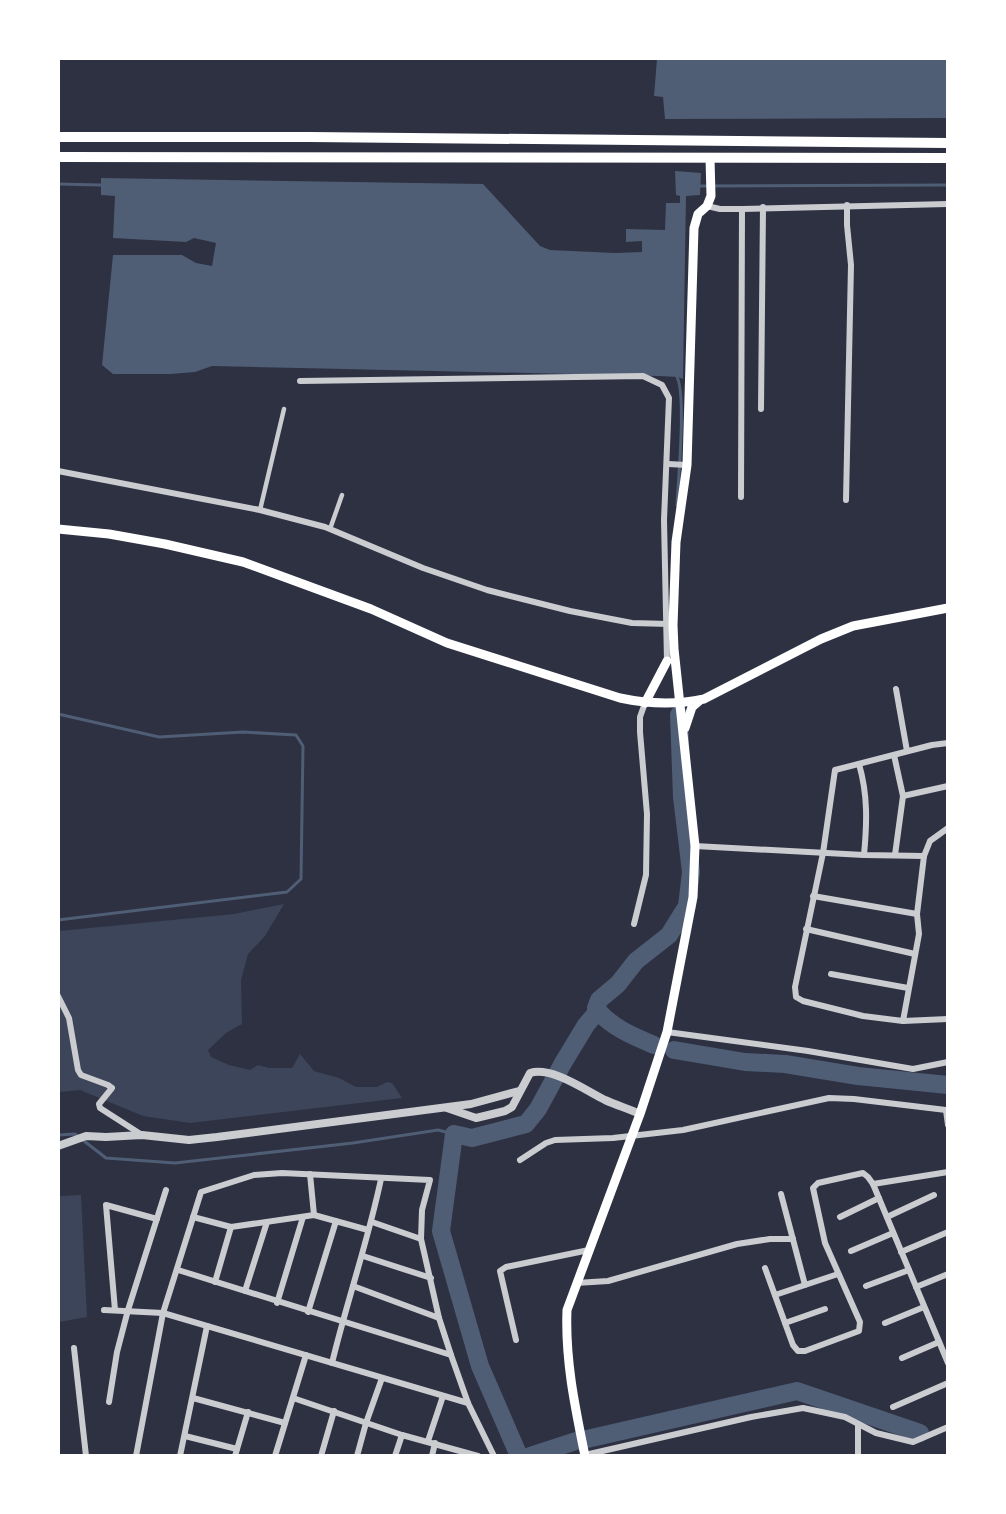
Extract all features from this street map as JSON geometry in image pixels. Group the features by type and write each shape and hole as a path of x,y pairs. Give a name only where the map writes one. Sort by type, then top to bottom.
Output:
{"main road":[{"path":"58,137 948,143"},
{"path":"58,157 948,158"},
{"path":"585,1455 573,1399 566,1342 567,1310 640,1114 667,1032 693,897 695,846 683,733 676,703 669,625 684,465 694,228 698,214 709,201 710,158"},
{"path":"58,529 109,534 243,562 371,609 447,643 645,704 676,703 712,696 821,639 852,626 948,608"},
{"path":"645,704 667,661"},
{"path":"683,733 692,708 701,699"}],"street":[{"path":"709,201 720,209 948,204"},
{"path":"846,500 851,265 847,206"},
{"path":"761,409 763,207"},
{"path":"741,497 742,209"},
{"path":"300,381 643,376 662,385 669,398 669,464 664,520 669,625 667,661"},
{"path":"260,510 284,409"},
{"path":"669,464 684,465"},
{"path":"58,471 260,510 330,529 423,568 487,590 570,611 622,621 669,625"},
{"path":"330,529 342,495"},
{"path":"896,689 907,751"},
{"path":"634,924 646,875 647,814 640,732 640,717 645,704"},
{"path":"948,744 907,751 835,770 823,853 795,987 796,997 803,1001 863,1016 903,1021 948,1019"},
{"path":"894,755 903,796 895,855"},
{"path":"859,764 865,786 867,816 864,855"},
{"path":"903,796 948,786"},
{"path":"903,1021 919,934 917,914 924,856 930,841 938,833 948,828"},
{"path":"695,846 924,856"},
{"path":"813,896 917,914"},
{"path":"806,929 915,954"},
{"path":"831,974 908,988"},
{"path":"58,996 69,1017 81,1075 112,1088 99,1104 100,1108 142,1135"},
{"path":"667,1032 913,1069 948,1062"},
{"path":"446,1107 476,1118 489,1116 512,1107 530,1073 543,1071 640,1114"},
{"path":"58,1146 86,1136 142,1135 189,1140 471,1104 519,1091"},
{"path":"520,1160 546,1143 555,1140 613,1138 683,1130 829,1098 854,1098 945,1110 948,1125"},
{"path":"873,1184 948,1172"},
{"path":"136,1455 163,1312 201,1192 254,1175 282,1173 430,1180 422,1210 421,1239 439,1318 468,1403 494,1455"},
{"path":"765,1269 793,1345 800,1352 859,1331 860,1322 823,1237 814,1186 818,1183 863,1173 873,1184 948,1363"},
{"path":"310,1174 314,1215"},
{"path":"332,1363 342,1322 363,1256 381,1179"},
{"path":"109,1402 117,1352 128,1310 166,1190"},
{"path":"782,1194 805,1285"},
{"path":"887,1217 934,1195"},
{"path":"840,1216 879,1198"},
{"path":"115,1310 106,1205 157,1219"},
{"path":"193,1217 231,1227 314,1215 368,1230"},
{"path":"278,1303 303,1217"},
{"path":"308,1312 336,1221"},
{"path":"245,1292 267,1222"},
{"path":"372,1222 421,1239"},
{"path":"215,1282 231,1227"},
{"path":"901,1252 948,1232"},
{"path":"851,1251 893,1233"},
{"path":"576,1283 608,1281 736,1244 770,1239 793,1239"},
{"path":"516,1340 500,1270 590,1250"},
{"path":"363,1256 431,1278"},
{"path":"178,1270 451,1355"},
{"path":"866,1286 909,1270"},
{"path":"775,1295 838,1274"},
{"path":"916,1287 948,1274"},
{"path":"353,1286 439,1318"},
{"path":"885,1323 924,1307"},
{"path":"785,1323 825,1309"},
{"path":"104,1310 163,1312 468,1403"},
{"path":"180,1455 207,1326"},
{"path":"902,1358 939,1342"},
{"path":"74,1348 86,1455"},
{"path":"275,1455 306,1355"},
{"path":"357,1455 382,1378"},
{"path":"892,1407 948,1383"},
{"path":"432,1455 432,1442 443,1396"},
{"path":"193,1398 285,1423"},
{"path":"293,1398 402,1435 478,1455"},
{"path":"585,1455 750,1417 803,1408 845,1417 876,1433 913,1442 948,1427"},
{"path":"321,1455 334,1411"},
{"path":"185,1436 236,1452 248,1412"},
{"path":"858,1424 858,1455"},
{"path":"395,1455 402,1435"}],"shaded area":[{"path":"657,59 947,59 947,118 665,119 663,97 654,96"},
{"path":"675,171 701,173 700,195 686,196 683,379 659,376 212,366 195,372 171,374 113,374 102,365 113,255 182,255 196,263 212,266 216,243 194,238 186,242 113,238 115,196 101,195 101,178 483,184 540,246 550,250 615,253 642,252 642,241 626,242 626,229 665,230 666,203 680,203 680,196 676,195"},
{"path":"284,904 265,936 248,954 241,980 242,1024 226,1033 208,1050 211,1057 229,1065 250,1070 258,1065 269,1068 292,1068 300,1054 314,1071 339,1078 356,1087 377,1087 387,1082 392,1083 402,1098 190,1123 143,1116 80,1090 59,1092 59,931 234,914"},
{"path":"81,1195 87,1317 59,1322 59,1196"}],"waterway":[{"path":"58,184 101,185"},
{"path":"697,186 948,185"},
{"path":"676,375 681,399 677,505"},
{"path":"58,714 159,737 243,732 296,735 303,746 301,879 287,892 58,920"},
{"path":"598,1011 596,1008 599,1000 618,984 636,961 669,935 687,906 691,872 682,797 679,715"},
{"path":"598,1011 617,1027 654,1045"},
{"path":"519,1456 480,1366 441,1231 454,1134 472,1138 526,1124 538,1109 586,1025 598,1011"},
{"path":"674,1050 745,1062 785,1064 858,1076 948,1085"},
{"path":"58,1135 75,1134 106,1158 175,1163 353,1143 438,1130 454,1134"},
{"path":"587,1439 797,1391 920,1433"},
{"path":"530,1456 576,1441"}]}
